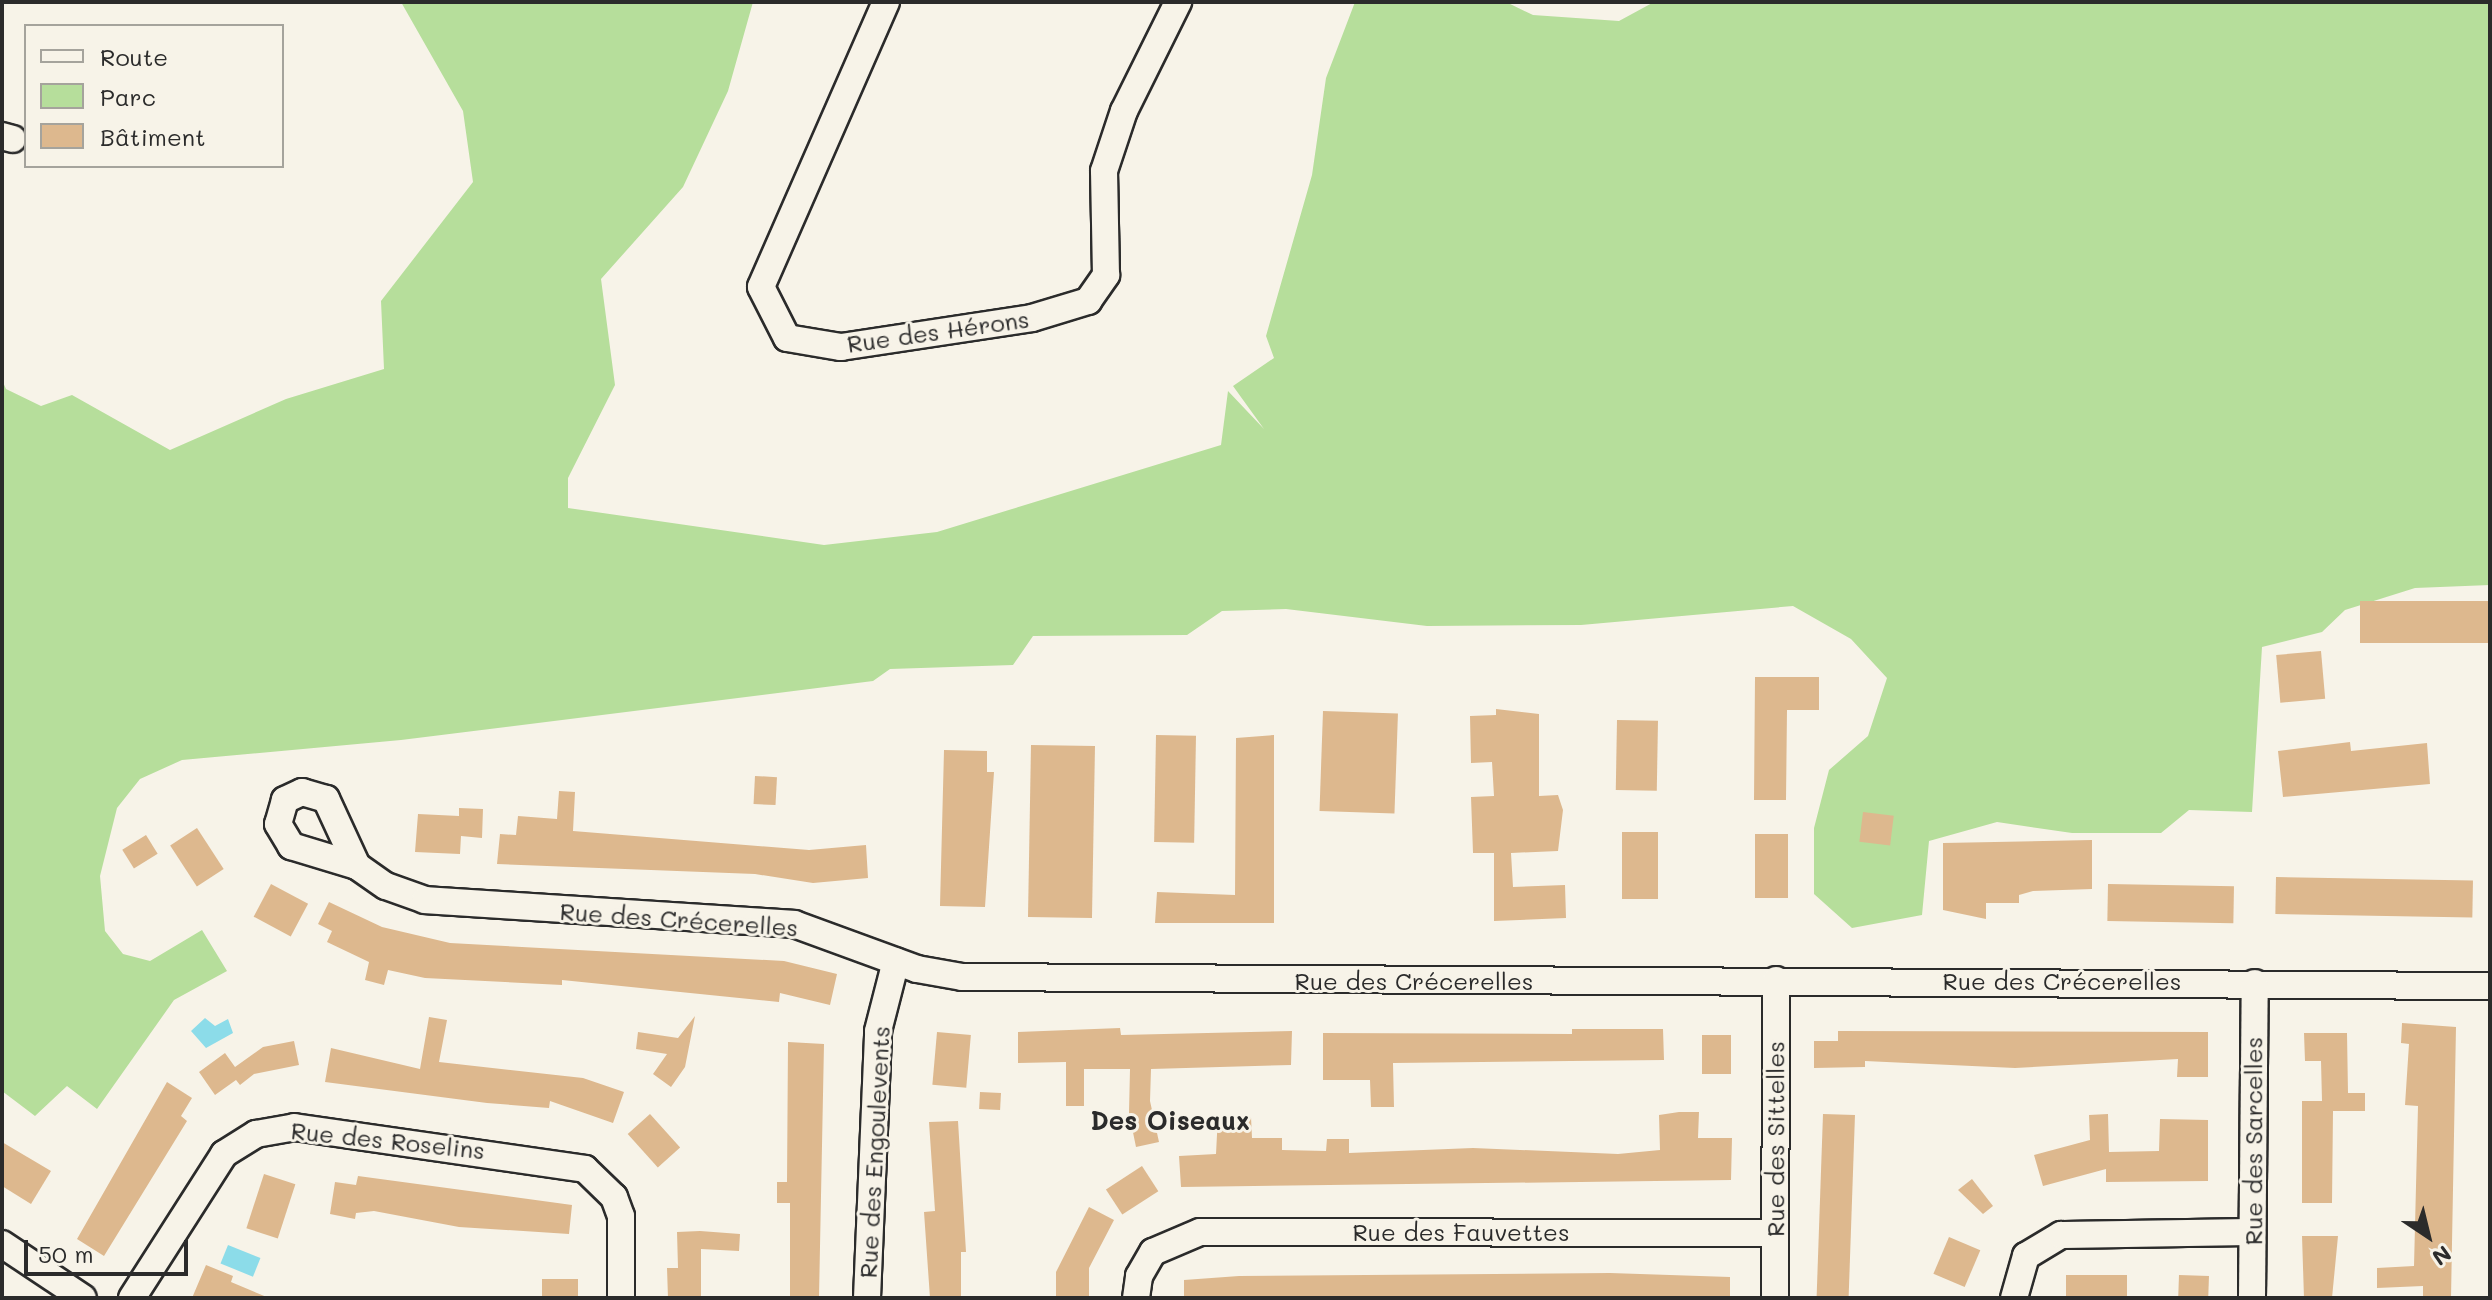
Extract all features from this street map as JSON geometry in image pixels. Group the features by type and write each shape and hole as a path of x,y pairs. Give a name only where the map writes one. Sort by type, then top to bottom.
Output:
{"street":[{"name":"Rue des Hérons","path":"886,2 761,287 787,338 841,347 1032,318 1088,301 1106,275 1104,171 1124,111 1178,2"},
{"name":"Rue des Crécerelles","path":"357,866 425,900 778,922 831,933 938,975 986,978 2490,986"},
{"name":"Rue des Engoulevents","path":"867,1298 877,1045 896,961"},
{"name":"Rue des Sittelles","path":"1775,1298 1776,980"},
{"name":"Rue des Sarcelles","path":"2252,1298 2255,983"},
{"name":"Rue des Roselins","path":"132,1298 224,1154 256,1134 294,1127 548,1158 585,1169 614,1197 621,1216 621,1298"},
{"name":"Rue des Fauvettes","path":"1136,1298 1139,1276 1153,1252 1200,1232 1775,1233"},
{"path":"2014,1298 2026,1256 2061,1235 2252,1232"},
{"path":"2,1244 83,1298"}],"green space":[{"path":"401,2 753,2 728,91 683,187 601,279 615,385 568,478 568,508 824,545 937,532 1221,445 1228,391 1264,429 1233,386 1274,358 1266,336 1312,175 1326,78 1355,2 1506,2 1533,15 1619,21 1654,2 2490,2 2490,585 2415,588 2345,610 2322,632 2262,647 2252,812 2189,810 2161,833 2072,833 1997,822 1929,841 1922,915 1852,928 1814,894 1814,828 1829,770 1868,736 1887,678 1851,639 1793,606 1581,625 1427,626 1286,609 1222,611 1187,635 1033,636 1013,665 890,669 873,681 401,740 182,760 140,779 117,808 100,876 105,931 123,954 150,961 202,930 227,971 174,1000 97,1109 67,1086 35,1116 2,1091 2,380 6,389 41,406 72,395 170,450 286,399 384,369 381,301 473,182 463,111"}],"water":[{"path":"205,1018 215,1026 228,1019 233,1033 206,1048 191,1031"},
{"path":"228,1245 260,1258 253,1277 221,1264"}],"building":[{"path":"2360,601 2490,601 2490,643 2360,643"},
{"path":"2321,651 2325,699 2280,703 2276,655"},
{"path":"1755,677 1819,677 1819,710 1787,710 1786,800 1754,800"},
{"path":"1496,709 1539,714 1539,796 1558,795 1563,810 1558,851 1511,853 1513,887 1565,885 1566,918 1494,921 1494,853 1473,853 1471,797 1494,796 1492,762 1471,763 1470,716 1496,715"},
{"path":"1323,711 1398,714 1394,814 1320,811"},
{"path":"1617,720 1658,721 1657,791 1616,790"},
{"path":"1156,735 1196,736 1194,843 1154,842"},
{"path":"1274,735 1274,923 1155,923 1157,892 1235,895 1236,738"},
{"path":"2350,742 2351,751 2427,743 2430,784 2283,797 2278,751"},
{"path":"1031,745 1095,746 1092,918 1028,917"},
{"path":"944,750 987,751 987,772 994,772 985,907 940,906"},
{"path":"755,776 777,777 776,805 754,804"},
{"path":"559,791 575,792 573,831 809,850 866,845 868,878 813,883 755,874 497,864 500,834 516,835 518,816 557,819"},
{"path":"459,808 483,809 482,838 461,836 460,854 415,852 418,814 459,816"},
{"path":"1863,812 1894,816 1890,846 1859,842"},
{"path":"197,828 224,869 197,887 170,845"},
{"path":"1622,832 1658,832 1658,899 1622,899"},
{"path":"1755,834 1788,834 1788,898 1755,898"},
{"path":"146,835 158,854 134,868 122,850"},
{"path":"2092,840 2092,889 2033,891 2019,895 2019,903 1986,903 1986,919 1943,910 1943,843"},
{"path":"2276,877 2473,880 2472,917 2275,914"},
{"path":"271,884 308,904 291,936 254,917"},
{"path":"2108,884 2234,886 2233,923 2107,921"},
{"path":"329,902 382,927 450,943 784,961 837,974 830,1005 780,993 779,1002 562,980 562,985 425,978 388,970 384,985 365,980 369,962 327,942 332,931 318,924"},
{"path":"695,1016 685,1067 671,1087 653,1074 667,1054 636,1049 638,1032 678,1038"},
{"path":"429,1017 447,1020 439,1062 583,1078 624,1092 613,1123 550,1101 549,1108 487,1103 325,1082 331,1048 420,1069"},
{"path":"2402,1023 2456,1027 2451,1298 2423,1298 2423,1286 2377,1288 2377,1268 2414,1266 2418,1106 2405,1105 2409,1044 2401,1043"},
{"path":"1120,1028 1121,1035 1292,1031 1291,1065 1151,1069 1150,1101 1159,1142 1136,1147 1129,1113 1130,1069 1084,1069 1084,1106 1066,1106 1066,1062 1018,1063 1018,1032"},
{"path":"1572,1029 1663,1029 1664,1060 1393,1063 1394,1107 1371,1107 1370,1080 1323,1080 1323,1033 1572,1034"},
{"path":"1838,1031 2208,1032 2208,1077 2177,1077 2178,1059 2015,1068 1865,1061 1865,1067 1814,1068 1814,1041 1838,1041"},
{"path":"937,1032 971,1035 966,1088 932,1085"},
{"path":"2304,1033 2347,1033 2348,1093 2365,1093 2365,1111 2333,1111 2332,1203 2302,1203 2302,1101 2322,1101 2321,1061 2305,1061"},
{"path":"1702,1035 1731,1035 1731,1074 1702,1074"},
{"path":"294,1041 299,1065 254,1074 240,1085 236,1080 215,1095 199,1072 225,1053 235,1067 263,1047"},
{"path":"788,1042 824,1044 819,1298 790,1298 790,1203 777,1203 777,1182 787,1182"},
{"path":"167,1082 192,1098 181,1116 187,1121 104,1256 77,1239"},
{"path":"980,1092 1001,1093 1000,1110 979,1109"},
{"path":"1699,1112 1698,1138 1732,1138 1731,1180 1181,1187 1179,1156 1216,1154 1218,1115 1251,1117 1252,1138 1282,1138 1282,1150 1326,1151 1327,1139 1349,1139 1349,1153 1473,1148 1618,1154 1660,1150 1659,1115"},
{"path":"650,1114 680,1147 658,1168 628,1134"},
{"path":"1823,1114 1855,1115 1849,1297 1817,1296"},
{"path":"2108,1114 2109,1152 2159,1151 2160,1119 2208,1120 2208,1181 2106,1182 2106,1169 2043,1186 2034,1155 2090,1140 2089,1115"},
{"path":"958,1121 966,1252 961,1252 961,1298 930,1298 924,1212 935,1211 929,1122"},
{"path":"2,1142 51,1171 31,1204 2,1186"},
{"path":"1142,1166 1158,1191 1122,1215 1106,1189"},
{"path":"264,1174 295,1184 278,1238 246,1228"},
{"path":"358,1176 572,1205 569,1234 459,1227 374,1211 356,1213 355,1219 330,1214 335,1182 356,1185"},
{"path":"1972,1179 1993,1206 1983,1214 1958,1190"},
{"path":"1089,1207 1114,1220 1089,1268 1089,1298 1056,1298 1056,1272"},
{"path":"677,1232 740,1234 739,1251 701,1249 701,1298 668,1298 667,1268 678,1268"},
{"path":"2302,1236 2338,1236 2332,1298 2304,1298"},
{"path":"1949,1237 1980,1250 1965,1287 1933,1274"},
{"path":"206,1265 233,1276 231,1282 269,1298 192,1298"},
{"path":"1610,1273 1730,1277 1730,1298 1184,1298 1184,1280 1239,1276"},
{"path":"2066,1275 2127,1275 2127,1298 2066,1298"},
{"path":"2179,1275 2209,1276 2208,1298 2178,1298"},
{"path":"542,1279 578,1279 578,1298 542,1298"}],"district":[{"name":"Des Oiseaux","path":"1170,1121"}]}
